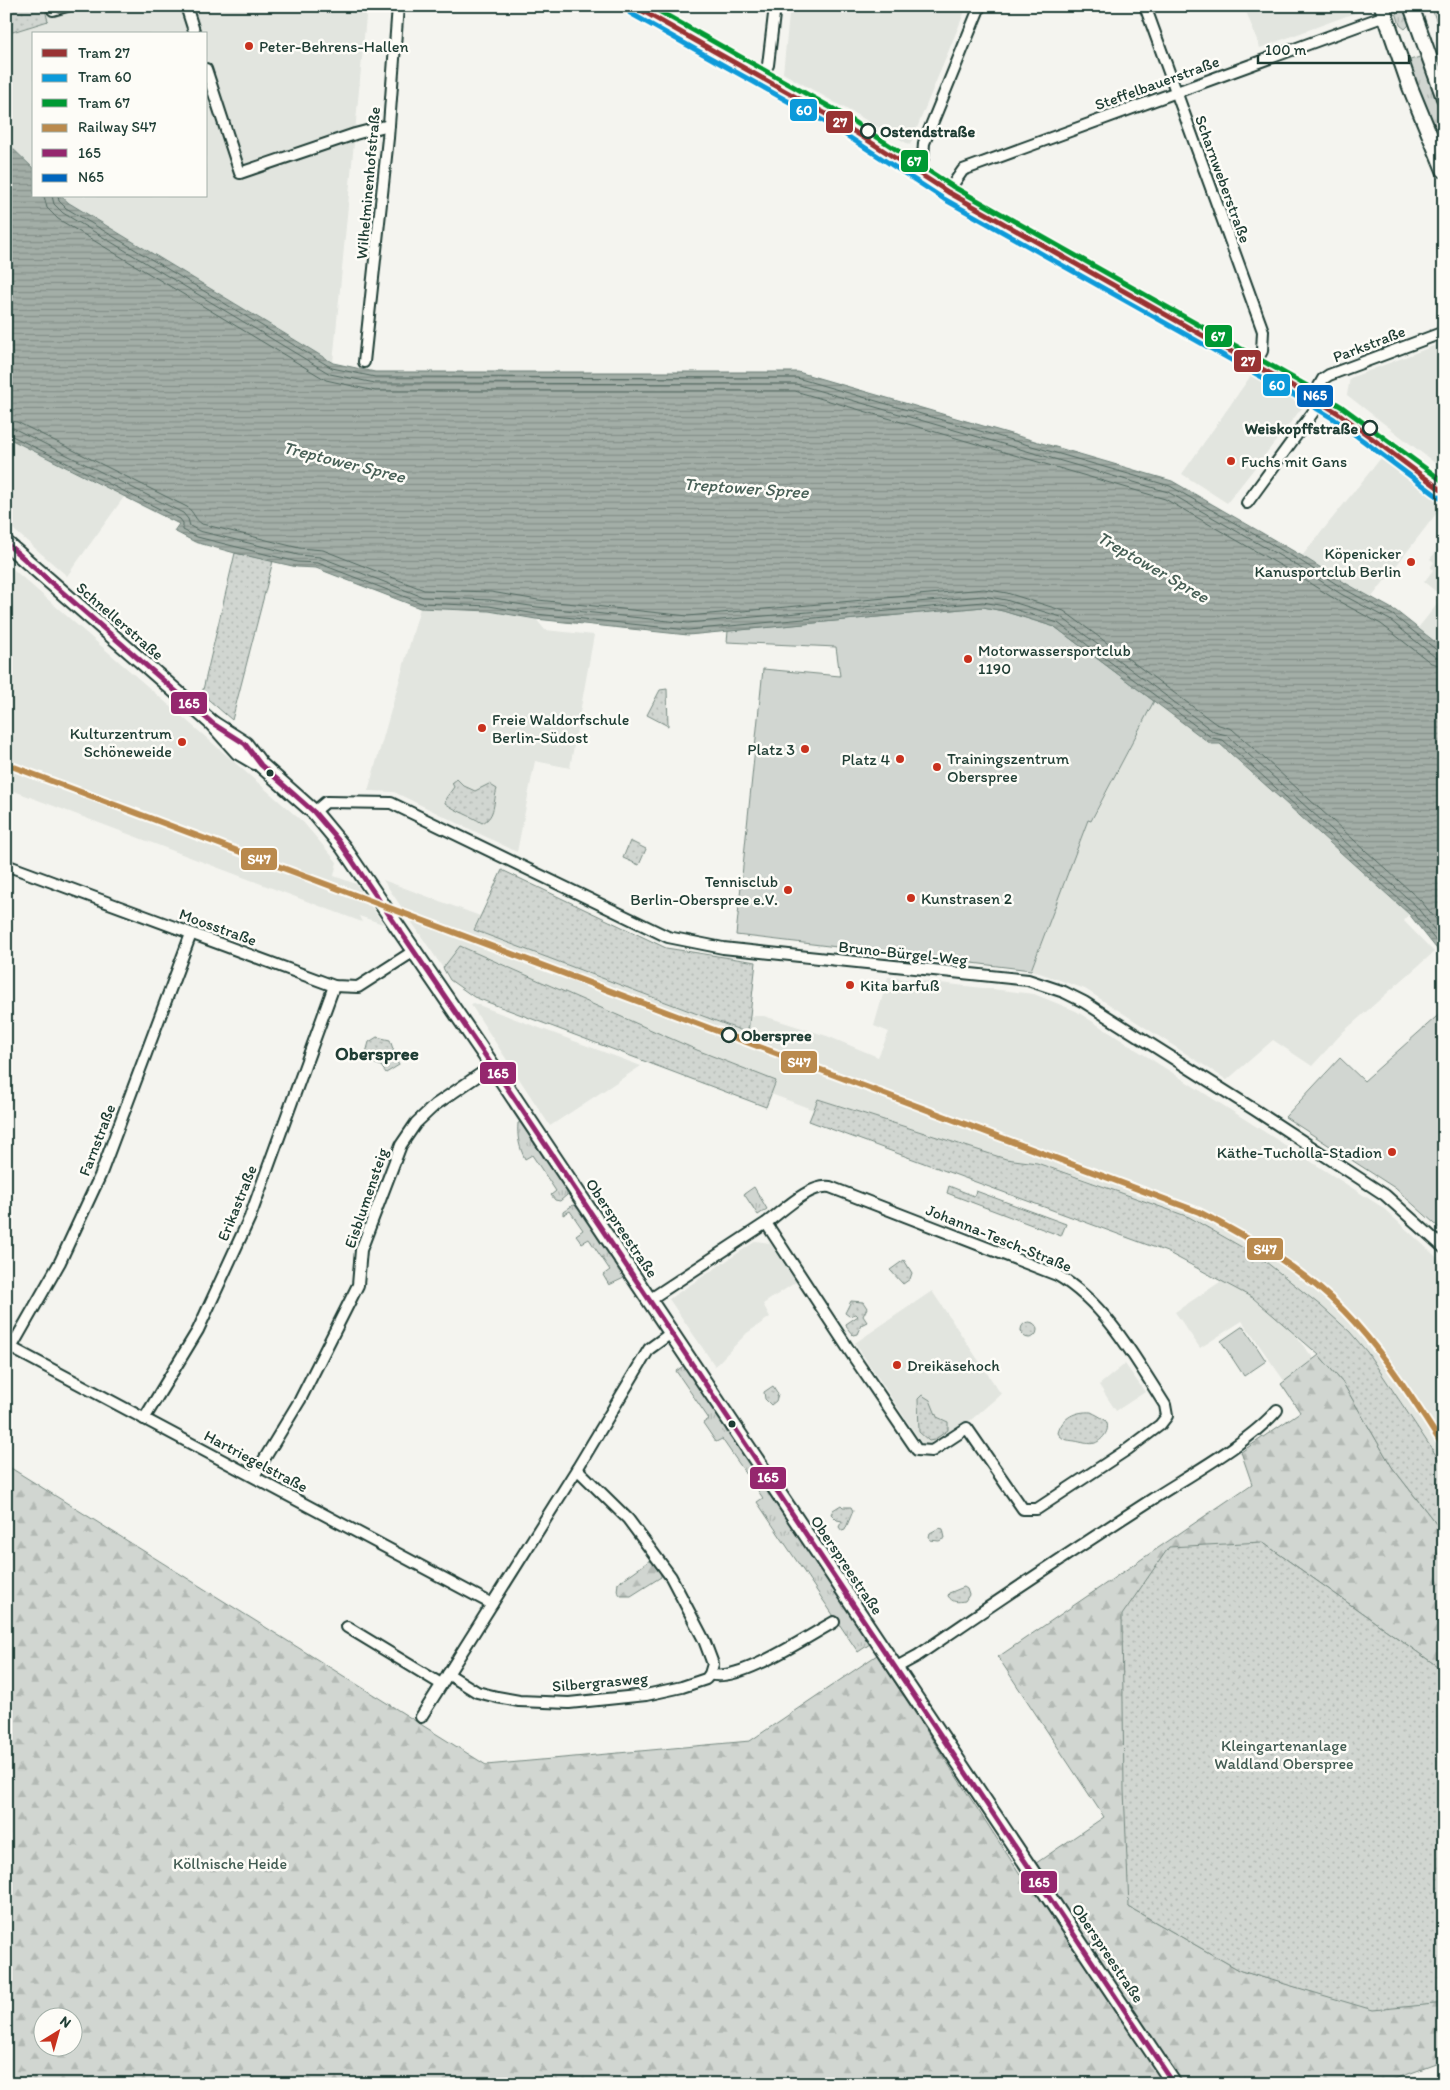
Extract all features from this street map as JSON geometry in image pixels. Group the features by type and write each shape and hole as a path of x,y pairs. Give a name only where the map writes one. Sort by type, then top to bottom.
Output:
{"main road":[{"path":"1411,6 1444,98"},
{"path":"1384,11 1410,87 1444,170"},
{"name":"Schnellerstraße","path":"6,543 212,724 238,752 261,765 314,812"},
{"name":"Oberspreestraße","path":"314,812 343,847 414,950 1174,2084"}],"street":[{"path":"53,8 67,6"},
{"path":"186,6 194,32"},
{"name":"Wilhelminenhofstraße","path":"364,362 389,126 398,6"},
{"path":"639,6 916,168 949,190 1318,397 1444,490"},
{"path":"762,77 768,65 775,6"},
{"path":"916,168 923,158 924,143 980,6"},
{"name":"Scharnweberstraße","path":"1145,6 1263,331 1262,351 1256,362"},
{"name":"Steffelbauerstraße","path":"949,190 964,170 1176,92 1384,11"},
{"path":"208,75 240,173 355,134 389,126"},
{"name":"Parkstraße","path":"1247,503 1318,397 1323,379 1329,375 1444,332"},
{"name":"Bruno-Bürgel-Weg","path":"314,812 326,802 391,803 668,936 724,948 1028,980 1064,992 1084,1002 1191,1069 1385,1195 1444,1248"},
{"name":"Moosstraße","path":"6,865 334,986 358,987 414,950"},
{"name":"Farnstraße","path":"9,1347 60,1262 87,1207 192,934"},
{"name":"Erikastraße","path":"144,1419 198,1330 250,1217 334,986"},
{"name":"Eisblumensteig","path":"254,1476 300,1400 358,1285 361,1250 400,1145 416,1123 435,1105 492,1066"},
{"name":"Johanna-Tesch-Straße","path":"649,1300 766,1224 813,1189 822,1186 830,1187 1057,1275 1074,1285 1091,1300 1114,1327 1165,1405 1167,1416 1160,1425 1128,1449 1037,1509 1023,1509 967,1428 932,1451 917,1450 855,1360 766,1224"},
{"path":"421,1716 577,1469 649,1349 671,1334"},
{"name":"Hartriegelstraße","path":"9,1347 492,1604"},
{"path":"895,1668 917,1656 1054,1562 1229,1449 1268,1421 1278,1410"},
{"path":"577,1469 628,1519 671,1577 707,1647 712,1664 710,1674"},
{"name":"Silbergrasweg","path":"448,1674 477,1692 519,1701 569,1703 646,1695 682,1687 706,1679 710,1674 723,1677 756,1665 834,1622"},
{"path":"347,1627 442,1684"}],"shaded area":[{"path":"6,6 367,6 333,363 63,198 208,198 208,32 32,32 32,167 6,142"},
{"path":"790,6 967,6 910,145 783,73"},
{"path":"1244,6 1367,6 1368,8 1260,48"},
{"path":"1444,342 1444,470 1347,395 1350,378"},
{"path":"1252,374 1305,404 1227,503 1182,474"},
{"path":"6,437 124,497 67,576 6,523"},
{"path":"1381,458 1443,505 1372,597 1302,556"},
{"path":"1444,542 1444,649 1418,628 1443,597 1424,582 1433,570 1431,567 1434,562 1430,559"},
{"path":"6,563 303,822 337,862 334,876 356,884 383,924 359,916 362,922 6,788"},
{"name":"Freie Waldorfschule Berlin-Südost","path":"420,608 489,611 536,619 545,630 594,635 570,768 535,761 517,852 394,792 368,791"},
{"path":"1154,701 1211,744 1220,743 1409,914 1404,921 1434,952 1343,1032 1312,1066 1273,1040 1227,1080 1085,989 1031,970 1088,820 1092,821"},
{"path":"383,880 480,916 474,930 747,1033 751,1016 764,1016 827,1036 878,1057 889,1032 874,1026 888,977 1034,994 1076,1011 1382,1207 1444,1264 1444,1467 1367,1352 1350,1332 1261,1258 1215,1231 1085,1179 1038,1163 1006,1159 818,1099 814,1110 771,1094 776,1081 697,1050 460,946 443,968"},
{"path":"473,1003 641,1066 550,1126 471,1005"},
{"path":"756,1241 770,1243 796,1282 763,1304 770,1317 747,1333 715,1366 669,1299"},
{"path":"1223,1280 1253,1298 1284,1322 1315,1360 1285,1382 1242,1321 1200,1348 1175,1312"},
{"path":"932,1291 1001,1394 971,1420 932,1446 923,1445 855,1343"},
{"path":"1125,1364 1145,1392 1116,1411 1099,1385"}],"green space":[{"path":"6,6 44,6 48,21 6,34"},
{"path":"1394,6 1405,6 1411,23 1405,29 1400,25"},
{"path":"1431,6 1444,6 1444,42"},
{"path":"1423,56 1444,112 1444,155 1407,61"},
{"path":"235,553 273,561 232,720 202,694"},
{"name":"Trainingszentrum Oberspree","path":"983,607 1055,627 1154,701 1091,821 1088,820 1031,970 736,935 763,669 840,676 836,647 727,642 728,631"},
{"path":"667,689 668,726 647,715 660,690"},
{"path":"457,779 464,786 475,791 489,784 497,789 492,813 487,820 482,823 445,803 446,798 454,787 452,783"},
{"path":"630,841 646,849 639,865 623,858"},
{"path":"502,870 666,948 756,962 748,1033 474,930"},
{"path":"460,946 697,1050 776,1081 766,1107 474,997 450,980 443,968"},
{"name":"Käthe-Tucholla-Stadion","path":"1444,1010 1444,1232 1395,1188 1285,1117 1340,1058 1364,1081"},
{"path":"377,1037 390,1040 394,1057 399,1065 386,1073 381,1066 369,1061 366,1053 369,1042"},
{"path":"818,1099 1006,1159 1037,1163 1189,1217 1261,1258 1350,1332 1367,1352 1444,1467 1444,1534 1392,1467 1343,1383 1319,1355 1253,1298 1167,1252 809,1121"},
{"path":"524,1122 567,1189 567,1195 560,1201 555,1200 551,1195 556,1191 532,1155 525,1159 523,1155 519,1141 518,1123"},
{"path":"949,1186 974,1196 976,1191 1066,1224 1061,1236 947,1193"},
{"path":"754,1187 767,1209 758,1215 744,1194"},
{"path":"573,1205 580,1207 624,1273 624,1278 609,1285 603,1275 610,1270 589,1239 582,1243 576,1235 583,1230 570,1211 563,1215 563,1212"},
{"path":"904,1260 912,1273 910,1279 903,1284 890,1270"},
{"path":"851,1301 863,1302 867,1308 863,1316 867,1322 861,1325 857,1334 853,1335 846,1324 858,1316 856,1314 849,1316 845,1313"},
{"path":"1029,1322 1035,1324 1037,1330 1035,1336 1029,1338 1023,1336 1021,1330 1023,1324"},
{"path":"1243,1326 1266,1361 1244,1376 1221,1341"},
{"name":"Köllnische Heide","path":"1319,1355 1343,1383 1392,1467 1444,1534 1444,1671 1262,1542 1129,1907 1241,1971 1373,2009 1444,2003 1444,2061 1381,2084 6,2084 6,1465 486,1765 750,1741 877,1655 1020,1874 1104,1817 998,1657 1252,1484 1241,1452 1300,1412 1281,1384"},
{"path":"685,1365 870,1644 858,1652 757,1502 763,1498 722,1439 716,1442 703,1423 709,1419 676,1371"},
{"path":"773,1386 778,1394 776,1401 771,1405 765,1399 764,1392"},
{"path":"922,1395 930,1400 937,1417 948,1422 948,1430 934,1440 929,1441 919,1432 918,1399"},
{"path":"1091,1412 1105,1420 1108,1427 1104,1437 1098,1441 1093,1444 1065,1439 1058,1433 1060,1427 1070,1416"},
{"path":"841,1505 843,1507 851,1507 853,1511 845,1530 842,1531 839,1527 842,1521 837,1520 831,1514 833,1510"},
{"path":"939,1528 943,1529 945,1538 939,1541 930,1540 930,1533"},
{"name":"Kleingartenanlage Waldland Oberspree","path":"1262,1542 1444,1671 1444,2003 1373,2010 1241,1971 1129,1907 1124,1790 1122,1615 1169,1547"},
{"path":"649,1561 653,1562 661,1573 661,1577 631,1596 621,1596 617,1591 618,1583"},
{"path":"964,1587 969,1595 965,1601 955,1601 948,1596 949,1593"}],"water":[{"name":"Treptower Spree","path":"6,142 32,167 32,198 63,198 333,363 375,372 798,372 1172,481 1396,611 1444,649 1444,958 1409,914 1220,744 1211,744 1055,627 983,607 688,635 536,619 489,611 420,608 316,568 297,567 195,542 174,531 179,524 6,437"}],"tram line":[{"name":"27","path":"634,6 833,118 948,192 1312,397 1338,413 1444,492"},
{"name":"67","path":"650,6 837,111 952,186 1316,391 1342,407 1444,482"},
{"name":"60","path":"630,13 829,124 944,199 1308,403 1334,419 1440,498"}],"rail line":[{"name":"S47","path":"6,764 1199,1212 1238,1233 1294,1268 1344,1311 1385,1359 1444,1447"}],"transit line":[{"name":"N65","path":"639,6 894,154 949,190 1314,395 1343,414 1444,490"},
{"name":"165","path":"6,543 212,723 245,744 261,765 314,812 338,840 500,1077 1174,2084"}],"place":[{"name":"Peter-Behrens-Hallen","path":"249,46"},
{"name":"Ostendstraße","path":"868,131"},
{"name":"Weiskopffstraße","path":"1370,428"},
{"name":"Fuchs mit Gans","path":"1231,461"},
{"name":"Köpenicker Kanusportclub Berlin","path":"1411,562"},
{"name":"Motorwassersportclub 1190","path":"968,659"},
{"name":"Freie Waldorfschule Berlin-Südost","path":"482,728"},
{"name":"Kulturzentrum Schöneweide","path":"182,742"},
{"name":"Platz 3","path":"805,749"},
{"name":"Platz 4","path":"900,759"},
{"name":"Trainingszentrum Oberspree","path":"937,767"},
{"name":"Tennisclub Berlin-Oberspree e.V.","path":"788,890"},
{"name":"Kunstrasen 2","path":"911,898"},
{"name":"Kita barfuß","path":"850,985"},
{"name":"Oberspree","path":"729,1035"},
{"name":"Käthe-Tucholla-Stadion","path":"1392,1152"},
{"name":"Dreikäsehoch","path":"897,1365"}],"district":[{"name":"Oberspree","path":"377,1053"}]}
